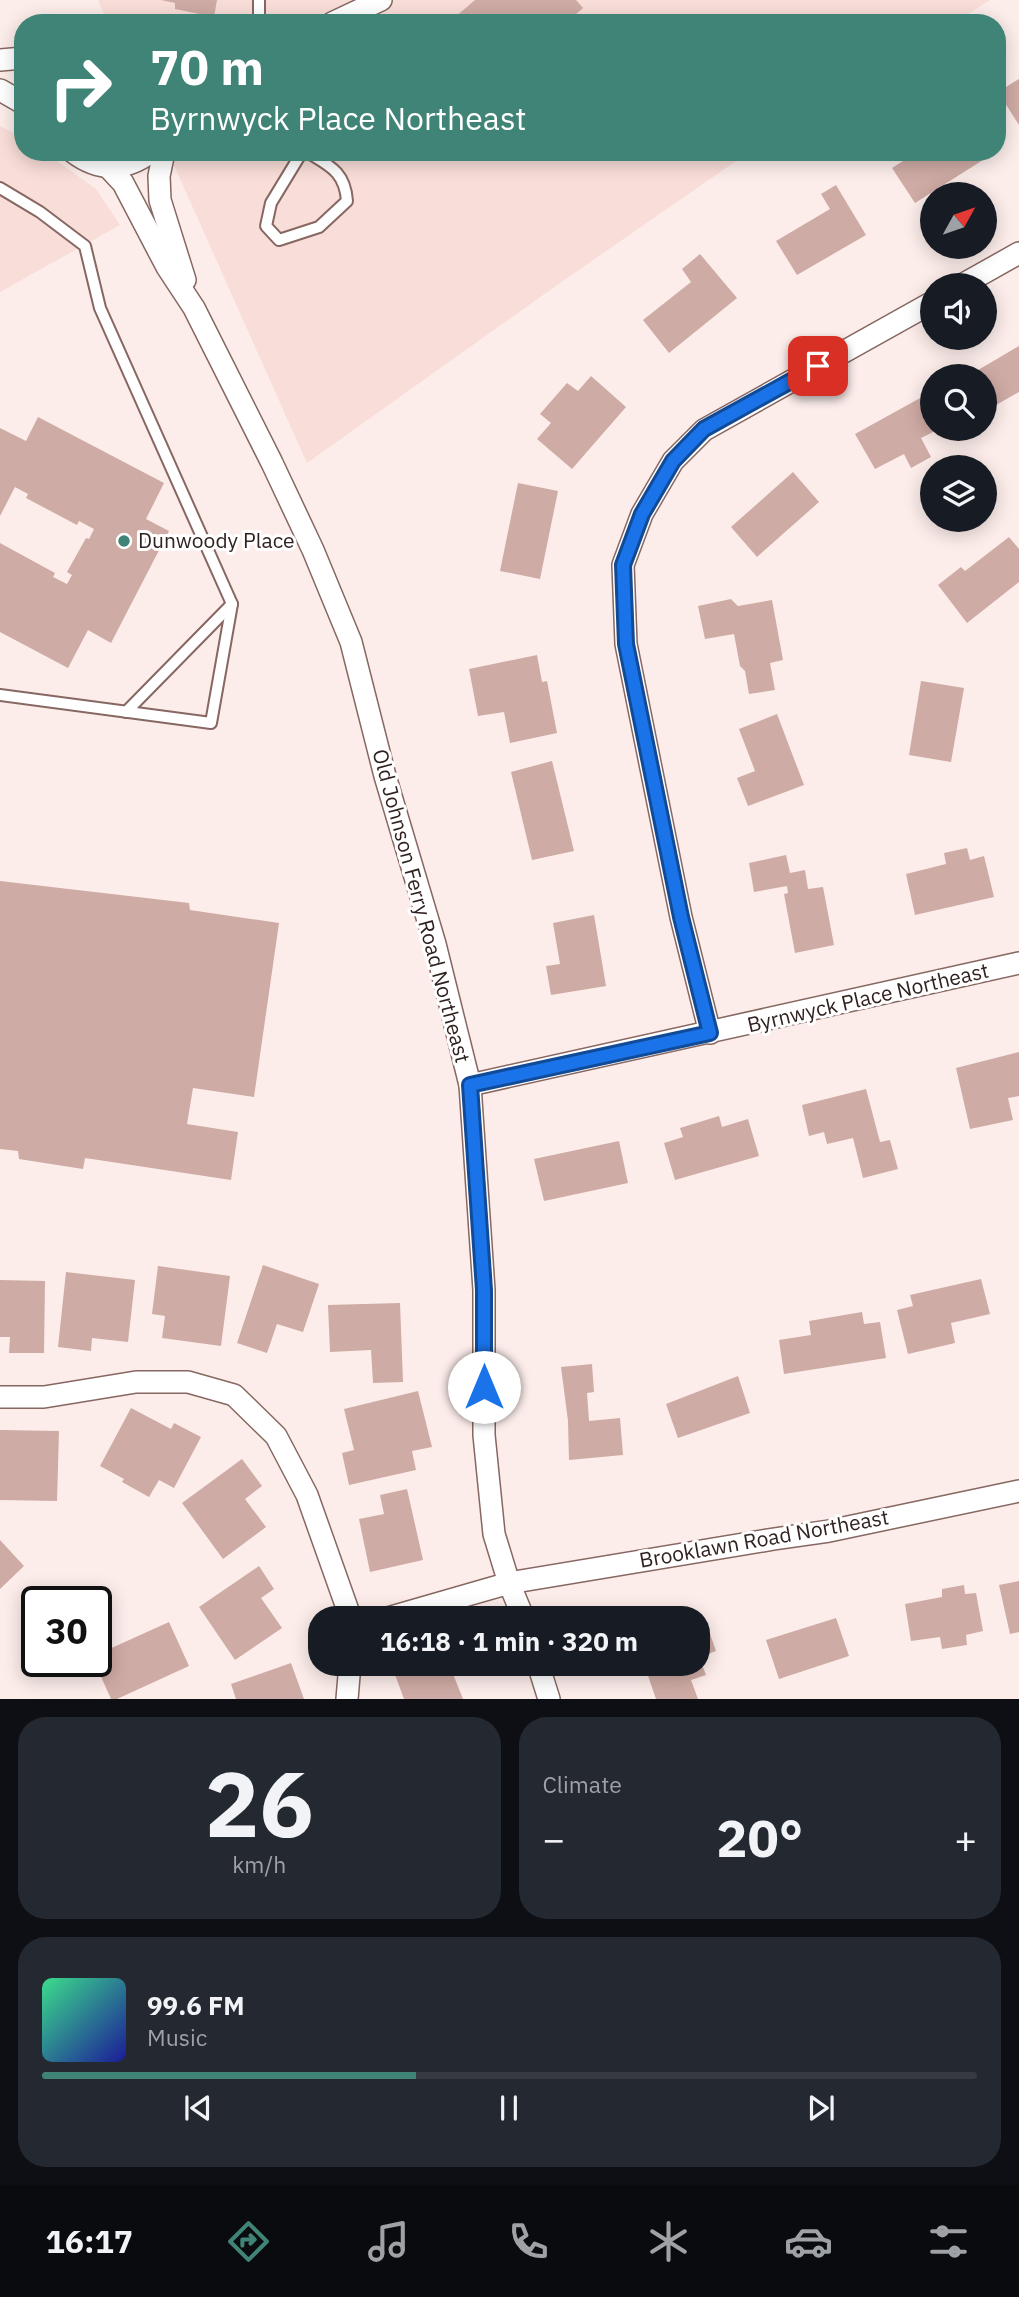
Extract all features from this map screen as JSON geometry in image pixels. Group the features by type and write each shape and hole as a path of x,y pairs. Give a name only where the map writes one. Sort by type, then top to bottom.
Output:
{"street":[{"path":"351,14 381,0"},
{"path":"87,161 109,168 126,166 135,161"},
{"name":"Old Johnson Ferry Road Northeast","path":"162,161 159,176 160,200 194,309"},
{"name":"Old Johnson Ferry Road Northeast","path":"109,168 123,183 167,267 194,309 302,525 351,642 385,776 435,944 470,1085 484,1290 484,1436 494,1534 519,1606"},
{"path":"983,273 1019,253"},
{"path":"710,1033 681,917 626,644 623,565 642,514 673,461 704,429 920,309"},
{"name":"Byrnwyck Place Northeast","path":"470,1085 1019,964"},
{"path":"0,1397 44,1397 136,1382 188,1382 234,1395 276,1436 307,1496 346,1606"},
{"name":"Brooklawn Road Northeast","path":"429,1606 509,1583 829,1531 1019,1491"},
{"path":"347,1699 349,1676"},
{"path":"542,1676 549,1699"}],"lane":[{"path":"299,161 271,203 265,226 279,240 319,227 347,201 346,188 337,170 321,161"},
{"path":"0,188 40,212 85,246 100,308 232,604 211,723 0,695"},
{"path":"126,712 232,604"}],"shaded area":[{"path":"98,0 990,0 968,14 104,14"},
{"path":"0,126 14,133 14,161 57,161 96,189 120,225 0,292"},
{"path":"172,161 736,161 560,283 307,463"}],"building":[{"path":"161,0 217,0 215,14 175,9 175,3"},
{"path":"475,0 576,0 583,8 576,14 459,14"},
{"path":"1019,79 1019,125 1006,105 1006,87"},
{"path":"903,161 981,161 948,182 920,182 920,200 915,203 892,168"},
{"path":"836,185 866,235 797,275 776,241 830,209 821,194"},
{"path":"700,254 737,298 669,353 643,320 691,282 682,269"},
{"path":"1019,346 1019,392 997,404 997,364 988,364"},
{"path":"591,376 626,407 572,469 537,439 551,423 540,414 567,383 578,391"},
{"path":"920,398 920,441 923,441 930,455 920,455 920,463 911,468 904,454 875,469 855,434"},
{"name":"Dunwoody Place","path":"38,417 164,483 146,519 169,531 111,643 88,630 68,668 0,632 0,543 55,573 53,577 67,584 72,575 67,572 94,529 79,521 77,525 26,498 28,494 15,487 0,516 0,428 26,441"},
{"path":"793,472 819,502 757,557 731,527"},
{"path":"518,483 558,491 540,579 500,571"},
{"path":"1009,537 1019,549 1019,582 967,623 938,585 961,567 965,571"},
{"path":"731,599 738,606 772,600 783,660 770,663 775,690 749,694 734,634 705,639 698,606"},
{"path":"537,655 542,682 547,681 557,733 510,743 504,712 478,716 469,669"},
{"path":"921,681 964,688 951,762 909,755"},
{"path":"777,714 804,785 748,806 737,778 755,771 739,729"},
{"path":"552,761 574,851 532,860 511,772"},
{"path":"967,848 970,860 984,856 994,897 915,915 906,874 946,864 944,853"},
{"path":"786,855 790,873 805,870 808,889 823,887 834,945 795,953 784,894 788,893 787,886 754,892 749,863"},
{"path":"0,881 189,903 190,910 279,923 254,1097 193,1088 187,1124 238,1132 231,1180 85,1158 83,1169 19,1159 18,1151 0,1149"},
{"path":"594,915 606,986 551,995 546,966 560,964 553,923"},
{"path":"1019,1052 1019,1096 1008,1098 1013,1120 970,1129 956,1068"},
{"path":"866,1089 880,1142 890,1140 898,1169 863,1178 853,1138 827,1144 824,1132 809,1136 802,1105"},
{"path":"719,1116 722,1127 748,1119 759,1156 675,1180 664,1143 683,1137 680,1128"},
{"path":"619,1141 628,1183 544,1201 534,1159"},
{"path":"263,1265 319,1284 303,1332 277,1324 267,1353 237,1343"},
{"path":"158,1266 230,1276 221,1346 162,1338 165,1316 152,1314"},
{"path":"66,1272 135,1280 128,1342 92,1338 91,1351 58,1347"},
{"path":"981,1279 990,1314 951,1323 955,1343 908,1354 897,1310 913,1306 910,1295"},
{"path":"0,1280 45,1281 44,1353 9,1353 10,1337 0,1337"},
{"path":"400,1303 403,1382 373,1383 371,1350 330,1352 328,1305"},
{"path":"862,1312 864,1324 880,1322 886,1358 784,1374 779,1340 811,1335 809,1321"},
{"path":"592,1364 594,1392 587,1393 589,1421 620,1418 623,1455 569,1460 568,1421 561,1367"},
{"path":"738,1376 750,1413 678,1438 666,1404"},
{"path":"418,1391 432,1447 412,1451 416,1470 349,1485 342,1453 354,1450 344,1409"},
{"path":"131,1408 171,1429 174,1423 201,1437 174,1488 159,1480 149,1497 100,1466"},
{"path":"0,1430 59,1431 57,1501 0,1500"},
{"path":"242,1459 262,1486 245,1499 266,1527 223,1559 182,1503"},
{"path":"407,1489 423,1560 370,1572 359,1519 384,1514 380,1495"},
{"path":"0,1540 24,1566 0,1589"},
{"path":"259,1566 274,1589 261,1598 282,1628 235,1660 199,1607"},
{"path":"1019,1581 1019,1632 1010,1634 999,1585"},
{"path":"964,1585 965,1594 976,1593 983,1631 966,1635 967,1645 942,1649 940,1637 911,1641 905,1604 942,1597 942,1589"},
{"path":"836,1618 849,1656 779,1679 766,1640"},
{"path":"169,1622 189,1666 117,1699 111,1699 101,1677 112,1677 112,1648"},
{"path":"710,1634 716,1651 710,1653"},
{"path":"291,1663 304,1699 236,1699 231,1684"},
{"path":"395,1676 454,1676 463,1699 404,1699"},
{"path":"648,1676 703,1676 691,1680 698,1699 656,1699"}],"place":[{"name":"Dunwoody Place","path":"124,541"}],"route":[{"path":"484,1387 484,1290 470,1085 710,1033 681,917 626,644 623,565 642,514 673,461 704,429 818,366"}]}
